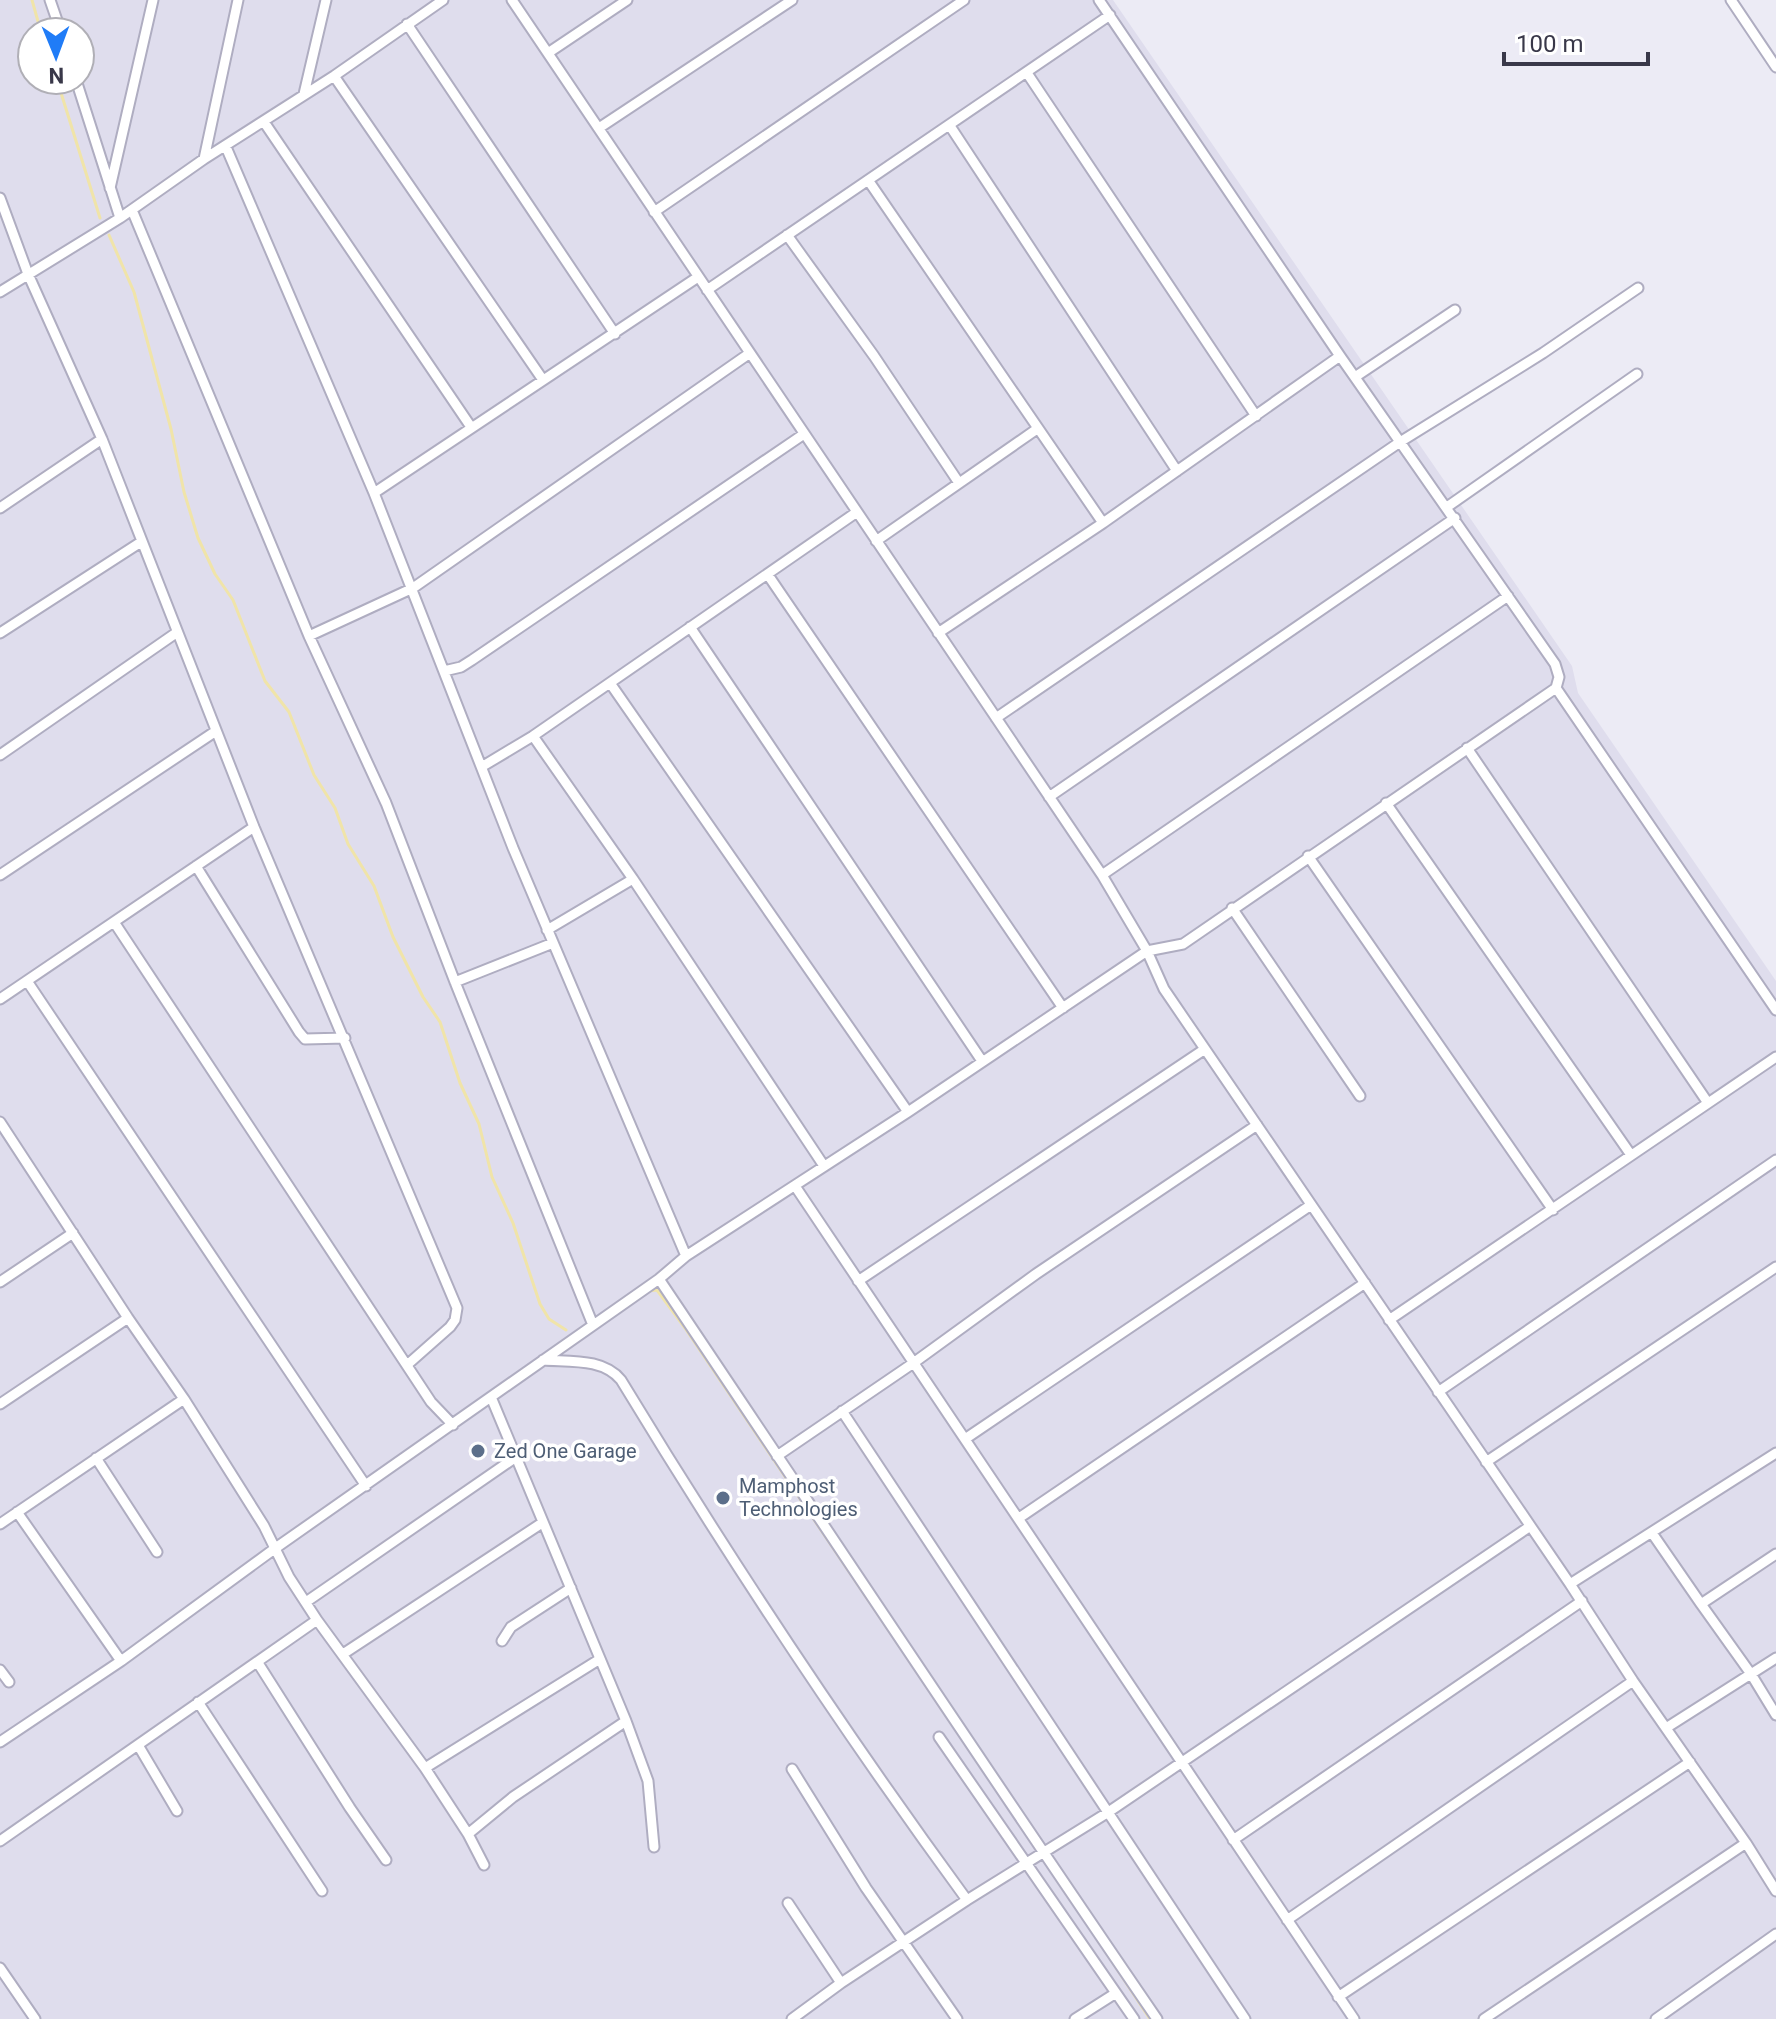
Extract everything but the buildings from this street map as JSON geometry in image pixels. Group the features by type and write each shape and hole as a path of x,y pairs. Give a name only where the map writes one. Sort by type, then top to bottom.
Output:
{"street":[{"path":"110,188 153,0"},
{"path":"204,159 238,0"},
{"path":"304,94 326,0"},
{"path":"0,292 120,218 442,0"},
{"path":"512,0 1102,875 1147,951 1164,989 1776,1891"},
{"path":"548,53 627,0"},
{"path":"599,128 792,0"},
{"path":"654,212 964,0"},
{"path":"0,1742 121,1661 277,1547 659,1279 686,1256 1147,951 1183,944 1556,688 1559,677 1555,664 1340,356 1099,0"},
{"path":"1731,0 1776,67"},
{"path":"707,290 1110,15"},
{"path":"407,24 615,334"},
{"path":"1027,73 1256,416"},
{"path":"334,76 543,380"},
{"path":"81,96 120,218"},
{"path":"264,122 471,427"},
{"path":"950,126 1177,471"},
{"path":"226,147 374,493 547,930 686,1256"},
{"path":"103,167 118,158"},
{"path":"868,180 1103,523"},
{"path":"0,198 28,274 102,439 254,827 457,1308 450,1327 407,1365"},
{"path":"132,210 309,636 386,803 593,1325"},
{"path":"787,235 874,356 959,483"},
{"path":"374,493 698,277"},
{"path":"996,718 1400,442 1543,353 1638,288"},
{"path":"1355,377 1455,310"},
{"path":"309,636 413,588 750,353"},
{"path":"938,633 1103,523 1340,356"},
{"path":"1447,507 1637,374"},
{"path":"876,541 1037,429"},
{"path":"444,671 461,667 472,660 804,434"},
{"path":"0,508 102,439"},
{"path":"483,766 533,736 857,512"},
{"path":"1049,797 1455,518"},
{"path":"0,633 141,542"},
{"path":"768,575 1063,1008"},
{"path":"1102,875 1508,596"},
{"path":"690,627 982,1061"},
{"path":"0,755 176,633"},
{"path":"610,683 908,1112"},
{"path":"1556,688 1776,1010"},
{"path":"0,875 216,731"},
{"path":"533,736 633,879 824,1166"},
{"path":"1467,748 1708,1103"},
{"path":"1386,803 1631,1155"},
{"path":"0,999 254,827"},
{"path":"1308,856 1553,1210"},
{"path":"196,866 305,1039 345,1038"},
{"path":"547,930 633,879"},
{"path":"1232,908 1360,1096"},
{"path":"114,922 431,1402 453,1425"},
{"path":"455,982 553,943"},
{"path":"27,981 366,1486"},
{"path":"858,1281 1205,1049"},
{"path":"1389,1320 1776,1057"},
{"path":"0,1122 4,1135 184,1399 277,1547 289,1577 317,1620 425,1768 468,1834 484,1865"},
{"path":"777,1456 1036,1274 1257,1125"},
{"path":"1438,1392 1776,1160"},
{"path":"795,1186 1354,2019"},
{"path":"965,1439 1311,1205"},
{"path":"0,1282 73,1233"},
{"path":"1486,1462 1776,1267"},
{"path":"659,1279 1157,2019"},
{"path":"1019,1518 1365,1283"},
{"path":"0,1404 128,1318"},
{"path":"543,1360 603,1365 621,1380 684,1485 868,1764 967,1900"},
{"path":"491,1397 648,1781 654,1847"},
{"path":"0,1524 184,1399"},
{"path":"842,1411 1245,2019"},
{"path":"1570,1584 1776,1453"},
{"path":"306,1602 516,1457"},
{"path":"96,1458 157,1552"},
{"path":"17,1512 121,1661"},
{"path":"343,1654 542,1523"},
{"path":"792,2019 967,1900 1107,1813 1529,1527"},
{"path":"1652,1533 1751,1674 1776,1715"},
{"path":"1701,1604 1776,1554"},
{"path":"502,1641 511,1627 571,1588"},
{"path":"1233,1840 1582,1601"},
{"path":"0,1841 317,1620"},
{"path":"1666,1728 1776,1658"},
{"path":"425,1768 600,1659"},
{"path":"258,1663 386,1860"},
{"path":"0,1670 9,1682"},
{"path":"1287,1920 1633,1681"},
{"path":"198,1702 322,1891"},
{"path":"468,1834 513,1797 626,1721"},
{"path":"939,1737 1134,2019"},
{"path":"138,1745 177,1811"},
{"path":"1338,1997 1690,1762"},
{"path":"792,1769 866,1888 957,2019"},
{"path":"1484,2019 1746,1843"},
{"path":"788,1903 841,1983"},
{"path":"1656,2019 1776,1934"},
{"path":"0,1968 35,2019"},
{"path":"1075,2019 1116,1993"}],"shaded area":[{"path":"0,0 1113,0 1572,666 1578,693 1776,981 1776,2019 0,2019"}],"waterway":[{"path":"32,0 36,16"},
{"path":"62,96 100,218"},
{"path":"109,235 134,292 198,538 215,574 233,600 265,681 289,712 314,775 335,808 348,844 374,886 393,937 423,997 440,1022 460,1083 479,1124 492,1177 513,1223 540,1304 549,1319 566,1330"},
{"path":"648,1291 657,1290 685,1328 978,1763"},
{"path":"1094,1934 1150,2019"}],"place":[{"name":"Zed One Garage","path":"478,1451"},
{"name":"Mamphost Technologies","path":"723,1498"}]}
